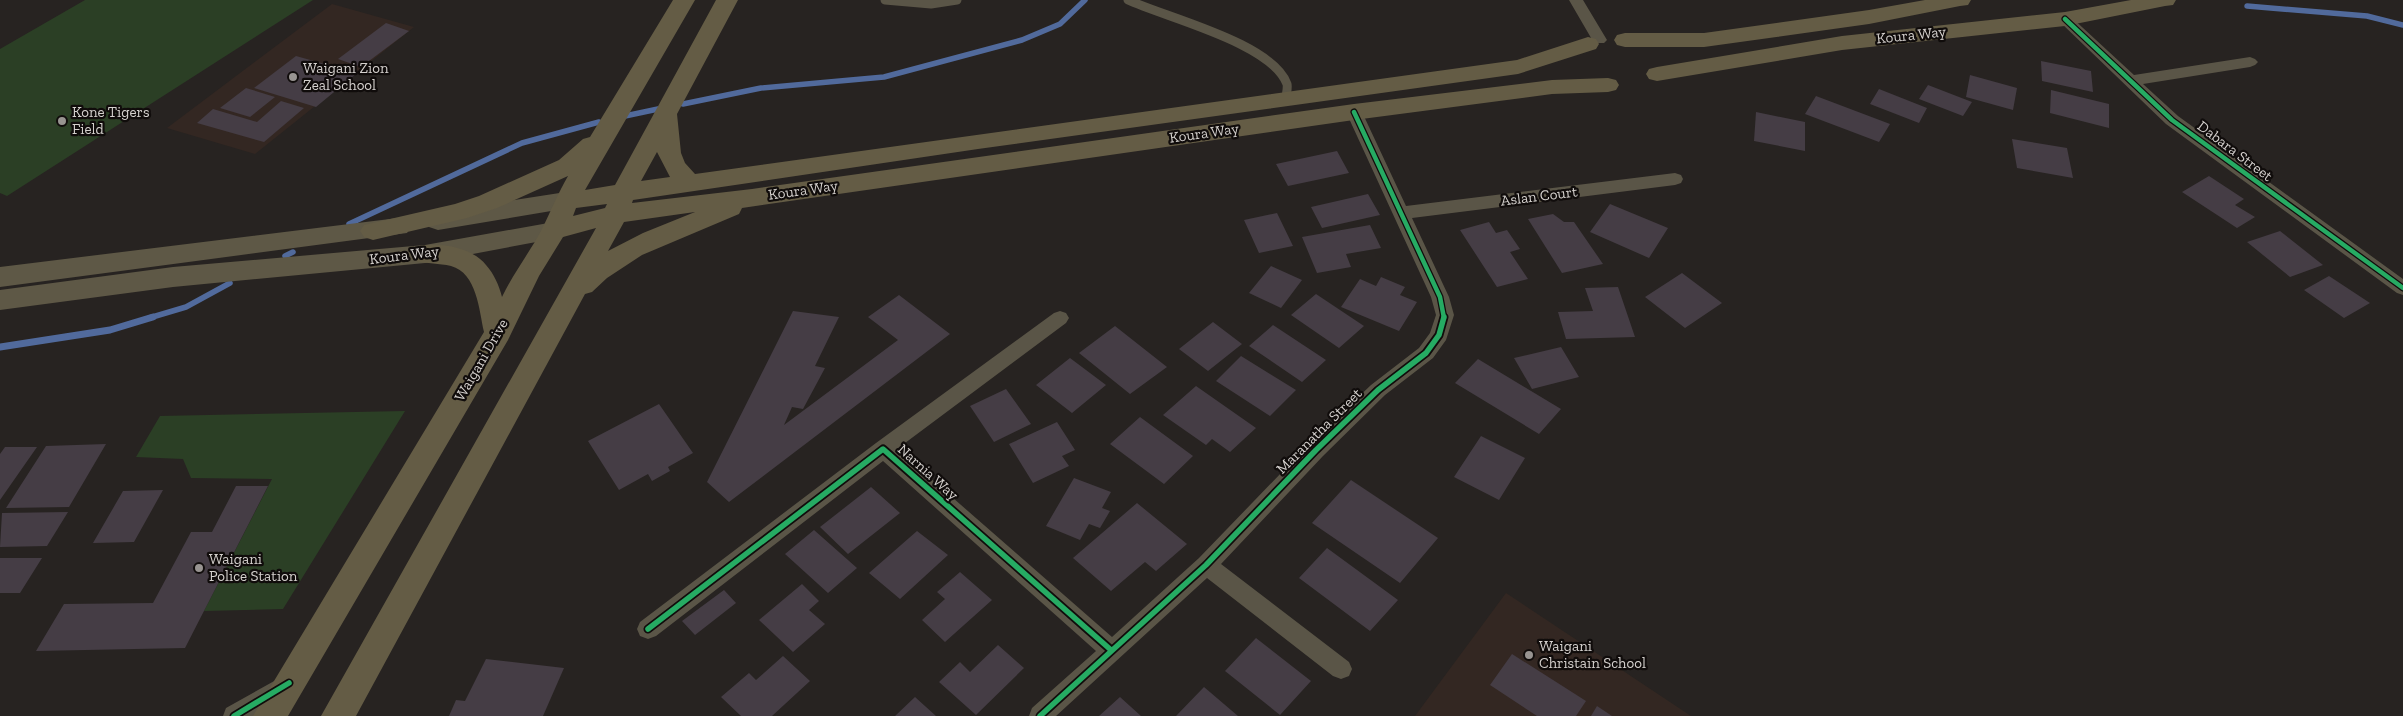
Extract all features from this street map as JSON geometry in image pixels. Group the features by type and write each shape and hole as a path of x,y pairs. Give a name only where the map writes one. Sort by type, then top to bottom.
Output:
{"highway":[{"name":"Waigani Drive","path":"270,716 498,333 527,273 554,231 566,201 618,109 684,0"},
{"path":"338,716 620,204 727,0"},
{"name":"Koura Way","path":"554,231 620,204 690,183 1518,66 1553,57 1594,42 1704,40 1870,17 1960,0"},
{"name":"Koura Way","path":"566,201 683,205 752,198 1354,112 1552,87 1633,83 1842,43 2065,19 2165,0"},
{"path":"1594,42 1581,50 1578,57 1580,66 1591,77 1633,83 1658,66 1648,51 1625,40"},
{"path":"373,231 466,210 552,175 568,166 588,150 618,109"},
{"path":"667,114 667,149 671,162 690,183"},
{"path":"564,305 592,276 608,263 649,242 752,198"},
{"path":"424,254 460,258 470,264 487,290 498,333"}],"main road":[{"name":"Koura Way","path":"0,278 373,231 566,201"},
{"name":"Koura Way","path":"0,300 173,277 424,254 554,231"}],"street":[{"path":"1576,0 1594,42"},
{"name":"Dabara Street","path":"2065,19 2172,120 2403,288"},
{"path":"2130,80 2250,62"},
{"name":"Maranatha Street","path":"1040,716 1206,565 1316,450 1378,390 1426,353 1439,336 1446,315 1440,297 1354,112"},
{"name":"Aslan Court","path":"1402,213 1675,179"},
{"path":"883,448 1060,318"},
{"name":"Narnia Way","path":"648,629 883,448 1111,650"},
{"path":"1206,565 1340,668"},
{"path":"234,716 289,683"}],"lane":[{"path":"885,0 931,4 957,0"},
{"path":"1128,0 1153,12 1222,36 1262,56 1278,69 1287,84 1286,99"}],"shaded area":[{"name":"Waigani Zion Zeal School","path":"332,4 414,27 255,154 167,128"},
{"name":"Waigani Christain School","path":"1506,593 1691,716 1415,716"}],"green space":[{"name":"Kone Tigers Field","path":"85,0 313,0 7,196 0,193 0,49"},
{"path":"405,411 283,609 204,611 272,479 191,478 183,459 136,457 160,416"}],"building":[{"path":"386,23 409,31 361,67 338,59"},
{"path":"296,56 357,73 316,107 254,88"},
{"path":"2041,61 2091,71 2093,92 2042,81"},
{"path":"1970,75 2017,88 2013,110 1966,97"},
{"path":"1928,85 1972,102 1963,116 1919,99"},
{"path":"246,88 275,97 250,117 220,108"},
{"path":"1879,89 1927,108 1919,123 1870,104"},
{"path":"2051,90 2109,104 2109,128 2050,113"},
{"path":"1816,96 1890,124 1879,142 1805,114"},
{"path":"281,101 304,108 264,142 197,123 213,109 257,122"},
{"path":"1756,112 1805,122 1805,151 1754,141"},
{"path":"2012,139 2067,148 2073,178 2017,168"},
{"path":"1337,151 1349,173 1288,186 1276,164"},
{"path":"2209,176 2244,199 2235,205 2255,217 2237,228 2182,192"},
{"path":"1368,194 1380,215 1322,228 1311,207"},
{"path":"1610,204 1668,228 1649,258 1590,232"},
{"path":"1277,213 1293,246 1259,253 1244,220"},
{"path":"1553,214 1564,222 1574,222 1603,264 1562,273 1528,219"},
{"path":"1489,222 1496,233 1507,230 1520,249 1510,252 1528,279 1497,287 1460,230"},
{"path":"1370,225 1381,248 1346,254 1351,267 1317,273 1302,237"},
{"path":"2280,231 2323,265 2290,277 2247,242"},
{"path":"1271,266 1302,280 1281,308 1249,293"},
{"path":"1682,273 1722,303 1685,328 1645,297"},
{"path":"2329,276 2370,303 2344,318 2304,290"},
{"path":"1381,277 1405,287 1400,295 1417,302 1399,331 1341,307 1360,279 1376,286"},
{"path":"1618,287 1635,337 1566,339 1558,312 1593,311 1585,288"},
{"path":"1316,294 1364,326 1339,348 1291,315"},
{"path":"899,295 950,334 729,502 707,482 793,311 839,317 815,366 825,368 803,409 792,407 784,425 898,340 868,317"},
{"path":"1213,322 1242,344 1208,371 1179,349"},
{"path":"1273,325 1326,360 1302,382 1249,346"},
{"path":"1115,326 1167,367 1130,394 1079,353"},
{"path":"1561,347 1579,377 1532,389 1514,358"},
{"path":"1241,356 1296,390 1270,416 1216,381"},
{"path":"1070,358 1106,385 1072,413 1036,385"},
{"path":"1478,359 1561,409 1539,434 1455,383"},
{"path":"1196,386 1256,428 1230,452 1212,439 1206,445 1163,415"},
{"path":"1006,389 1031,424 994,442 970,406"},
{"path":"659,404 693,453 668,467 670,471 652,481 648,474 619,490 588,441"},
{"path":"1140,417 1193,456 1164,484 1110,444"},
{"path":"1057,422 1075,450 1062,456 1069,466 1033,483 1009,444"},
{"path":"1481,436 1525,458 1499,500 1454,477"},
{"path":"106,444 69,507 6,508 46,446"},
{"path":"5,447 37,447 0,500 0,454"},
{"path":"1074,478 1111,492 1102,508 1110,511 1100,528 1089,524 1080,540 1046,526"},
{"path":"1351,480 1438,538 1400,583 1312,523"},
{"name":"Waigani Police Station","path":"236,486 268,486 185,648 36,651 64,604 153,603 191,532 212,532"},
{"path":"871,487 900,513 848,554 820,527"},
{"path":"163,490 134,542 93,543 123,491"},
{"path":"1137,503 1187,544 1156,571 1145,562 1111,591 1073,558"},
{"path":"68,512 47,546 0,547 2,513"},
{"path":"814,530 857,568 828,593 785,554"},
{"path":"917,531 948,555 900,599 869,573"},
{"path":"1327,548 1398,600 1370,631 1299,578"},
{"path":"0,558 42,558 20,593 0,593"},
{"path":"960,572 992,600 945,642 922,620 945,599 937,592"},
{"path":"802,584 819,601 809,610 825,624 793,652 759,620"},
{"path":"724,590 736,603 695,635 682,621"},
{"path":"1256,638 1311,681 1280,715 1225,671"},
{"path":"998,645 1024,668 976,715 939,682 960,662 970,672"},
{"path":"1512,654 1586,701 1576,716 1537,716 1490,685"},
{"path":"783,656 810,681 772,716 741,716 721,697 749,673 756,680"},
{"path":"486,659 564,668 543,716 449,716 456,700 465,701"},
{"path":"1204,687 1238,716 1176,716"},
{"path":"915,697 936,716 895,716"},
{"path":"1120,697 1141,716 1099,716"},
{"path":"1597,706 1612,716 1591,716"}],"waterway":[{"path":"683,104 761,88 884,77 1022,40 1060,24 1085,0"},
{"path":"2247,6 2367,16 2403,25"},
{"path":"625,116 658,109"},
{"path":"349,224 522,143 599,122"},
{"path":"285,256 293,252"},
{"path":"149,318 186,307 230,283"},
{"path":"0,347 110,330 153,317"}],"cycle path":[{"path":"2065,19 2172,120 2403,288"},
{"path":"1040,716 1206,565 1316,450 1378,390 1426,353 1439,335 1445,315 1440,297 1354,112"},
{"path":"648,629 883,449 1111,650"},
{"path":"234,716 289,683"}],"place":[{"name":"Waigani Zion Zeal School","path":"293,77"},
{"name":"Kone Tigers Field","path":"62,121"},
{"name":"Waigani Police Station","path":"199,568"},
{"name":"Waigani Christain School","path":"1529,655"}]}
